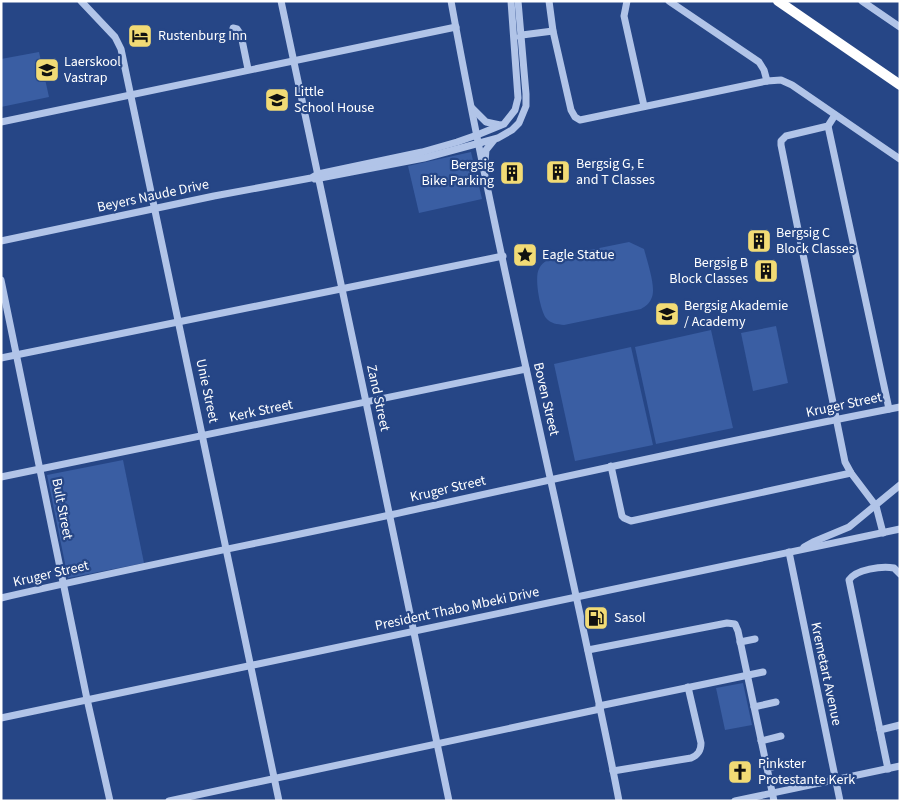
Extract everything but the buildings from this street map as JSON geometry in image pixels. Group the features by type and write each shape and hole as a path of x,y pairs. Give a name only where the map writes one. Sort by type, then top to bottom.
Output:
{"highway":[{"path":"778,1 900,85"}],"street":[{"name":"Unie Street","path":"81,1 118,41 131,94 252,665 279,801"},
{"name":"Zand Street","path":"281,1 316,177 366,402 448,801"},
{"name":"Boven Street","path":"451,1 471,108 619,801"},
{"path":"478,139 502,126 510,119 518,98 511,1"},
{"path":"485,172 486,150 492,142 512,130 519,123 526,106 518,1"},
{"path":"548,1 553,31 572,110 575,117 580,120 767,81 781,80 900,159"},
{"path":"627,1 624,16 644,106"},
{"path":"669,1 759,62 764,70 767,81"},
{"path":"862,1 900,27"},
{"path":"1,122 456,27"},
{"path":"233,28 237,29 241,35 248,69"},
{"path":"515,43 522,35 553,31"},
{"path":"471,108 486,122 502,126"},
{"path":"835,115 828,126 786,136 781,145 845,462 876,506 883,533"},
{"path":"828,126 889,409"},
{"path":"478,139 498,138"},
{"name":"Beyers Naude Drive","path":"1,241 214,196 424,158 478,139"},
{"path":"1,358 503,256"},
{"name":"Bult Street","path":"1,280 87,699 110,801"},
{"name":"Kerk Street","path":"1,477 526,369"},
{"name":"Kruger Street","path":"1,598 611,466 900,407"},
{"path":"611,466 622,516 631,521 851,473"},
{"name":"President Thabo Mbeki Drive","path":"1,718 799,550 812,542 849,527 900,485"},
{"path":"799,550 900,530"},
{"name":"Kremetart Avenue","path":"789,552 840,801"},
{"path":"888,769 849,580 858,572 886,567 894,568 900,574"},
{"path":"588,650 729,623 734,624 737,628 773,797"},
{"path":"740,642 755,639"},
{"path":"169,801 763,672"},
{"path":"613,771 686,759 698,754 701,749 701,743 688,687"},
{"path":"754,707 776,702"},
{"path":"880,730 900,725"},
{"path":"761,741 781,736"},
{"path":"767,768 785,764"},
{"path":"735,801 773,797 836,780 900,766"}],"shaded area":[{"path":"39,52 49,97 1,107 1,59"},
{"path":"471,152 482,199 419,213 408,166"},
{"path":"629,242 644,249 653,287 652,297 648,304 641,309 564,325 552,323 546,318 537,286 539,269 544,263 550,258"},
{"path":"776,326 788,383 753,391 741,333"},
{"path":"711,330 733,428 656,444 635,347"},
{"path":"631,347 653,445 575,461 554,364"},
{"path":"123,460 144,563 68,578 47,475"},
{"path":"743,683 752,725 725,730 716,688"}],"place":[{"name":"Rustenburg Inn","path":"140,36"},
{"name":"Laerskool Vastrap","path":"47,70"},
{"name":"Little School House","path":"277,100"},
{"name":"Bergsig G, E and T Classes","path":"558,172"},
{"name":"Bergsig Bike Parking","path":"512,173"},
{"name":"Bergsig C Block Classes","path":"759,241"},
{"name":"Eagle Statue","path":"525,255"},
{"name":"Bergsig B Block Classes","path":"766,271"},
{"name":"Bergsig Akademie / Academy","path":"667,314"},
{"name":"Sasol","path":"596,618"},
{"name":"Pinkster Protestante Kerk","path":"740,772"}]}
